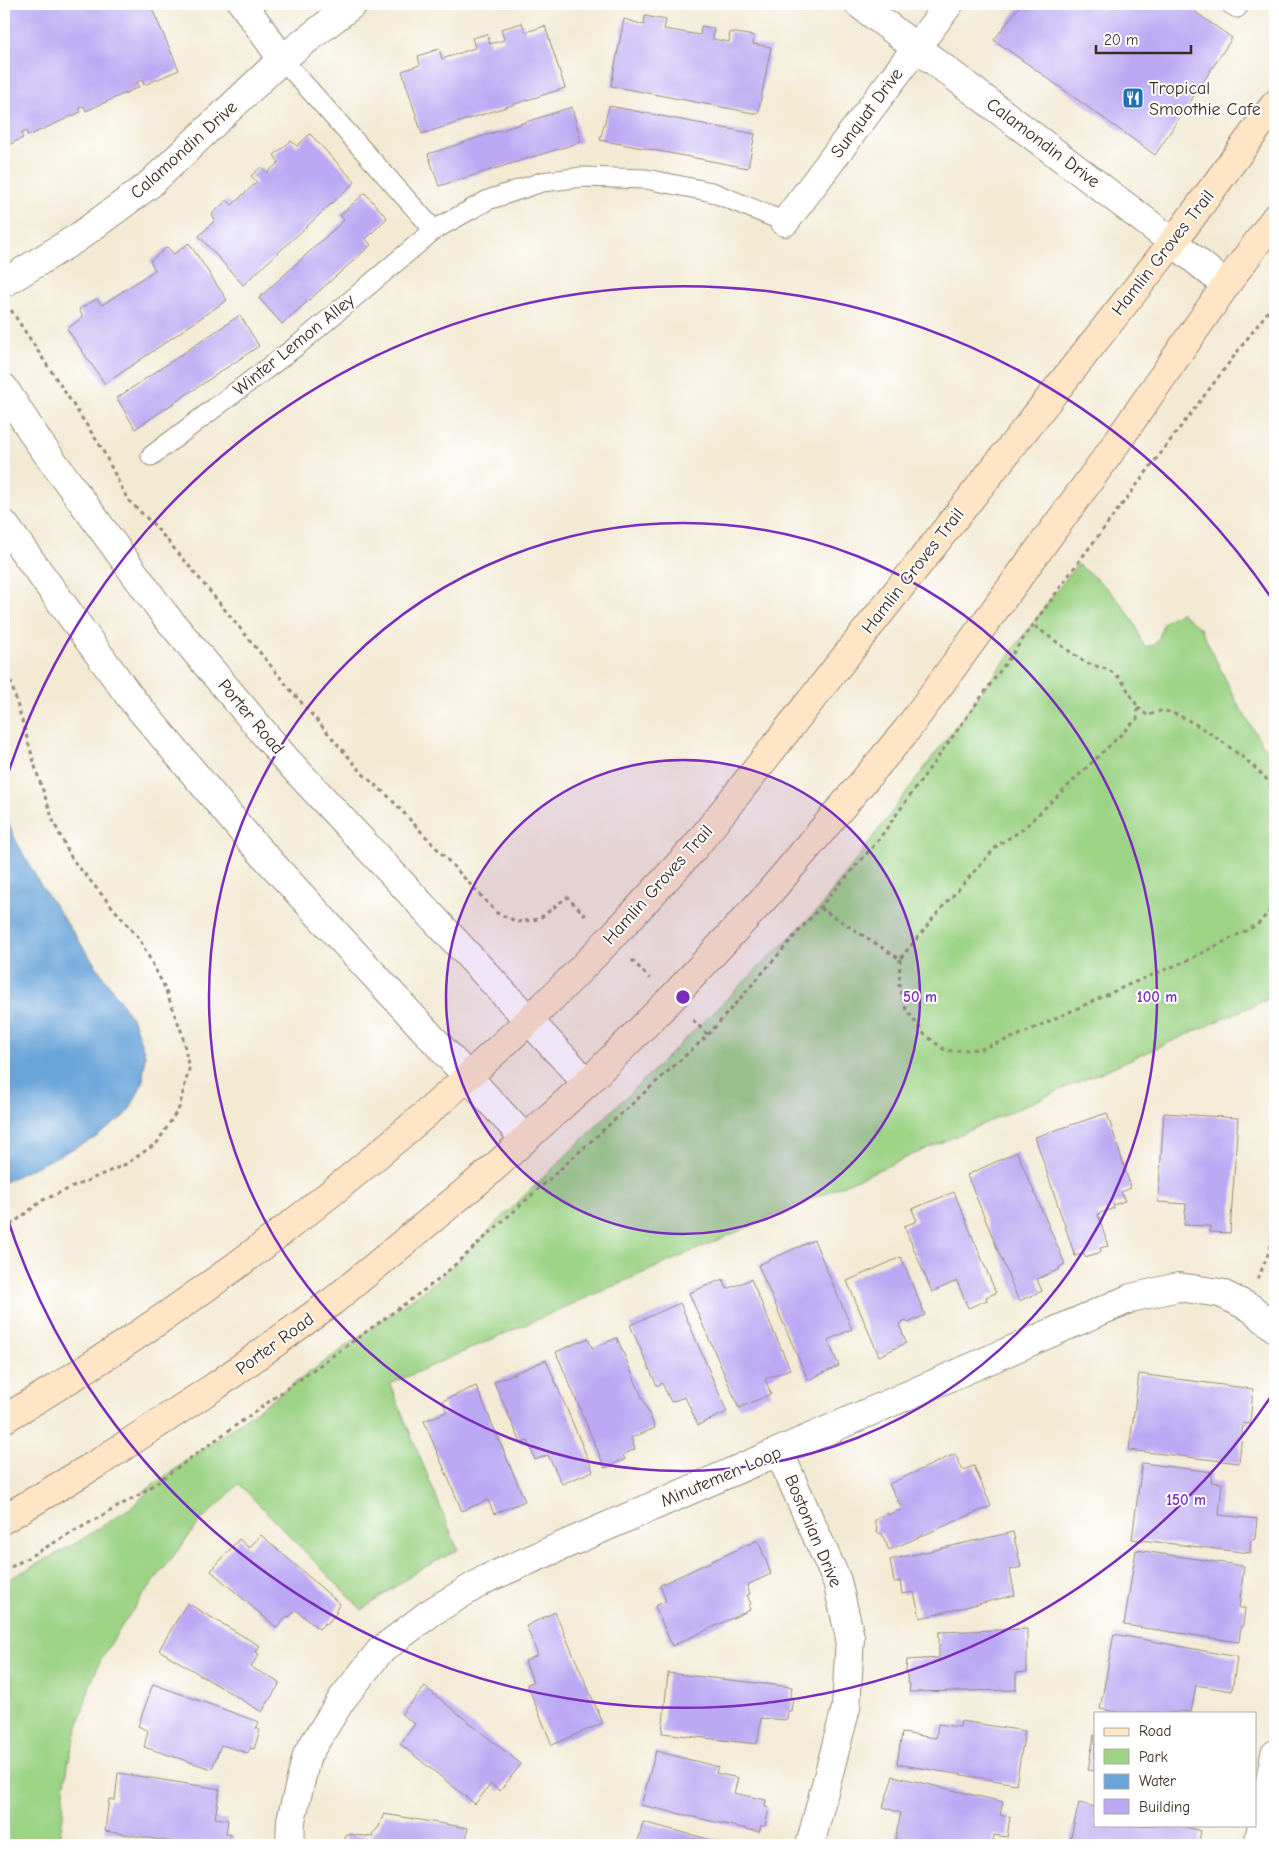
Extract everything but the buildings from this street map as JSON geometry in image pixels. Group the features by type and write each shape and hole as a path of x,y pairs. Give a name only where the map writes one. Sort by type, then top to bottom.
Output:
{"main road":[{"name":"Hamlin Groves Trail","path":"530,1019 610,939 695,847 1173,242 1275,104"},
{"path":"588,1082 671,999 769,893 906,731 1108,455 1275,218"},
{"path":"4,1419 105,1357 210,1284 316,1205 432,1109 530,1019"},
{"name":"Porter Road","path":"4,1519 218,1386 334,1301 488,1173 588,1082"}],"street":[{"path":"243,4 282,59"},
{"name":"Calamondin Drive","path":"6,294 149,184 282,59 353,4"},
{"name":"Calamondin Drive","path":"859,4 1173,242 1226,285"},
{"name":"Sunquat Drive","path":"785,222 949,4"},
{"name":"Porter Road","path":"4,388 38,441 170,622 284,757 588,1082"},
{"path":"4,524 142,712 250,840 525,1139"},
{"name":"Minutemen Loop","path":"290,1845 291,1820 307,1755 342,1699 380,1651 430,1613 486,1579 1131,1298 1178,1287 1220,1293 1251,1308 1275,1328"},
{"name":"Bostonian Drive","path":"779,1452 837,1581 850,1637 846,1708 810,1845"},
{"path":"1258,1845 1275,1754"}],"lane":[{"path":"282,59 434,230"},
{"name":"Winter Lemon Alley","path":"151,456 298,346 434,230 488,200 542,182 583,177 646,180 712,192 785,222"}],"path":[{"path":"6,294 101,447 128,500 153,524 185,561 289,688 364,775 389,797 497,913 518,922 539,919 567,897 708,1035"},
{"path":"1033,625 1086,663 1110,670 1121,678 1138,707 1148,716 1161,710 1175,713 1195,723 1230,747 1267,780 1275,794"},
{"path":"4,658 54,823 72,859 140,940 164,986 182,1033 189,1070 179,1108 157,1143 126,1164 43,1200 4,1230"},
{"path":"1138,707 1137,718 1022,830 998,845 900,959 899,987 906,1010 924,1034 946,1051 981,1049 1017,1036 1128,985 1186,961 1257,925 1275,905"},
{"path":"820,908 900,959"},
{"path":"1258,1278 1270,1249 1275,1221"}],"green space":[{"path":"1077,564 1101,583 1122,604 1135,624 1144,647 1154,645 1159,638 1163,623 1180,612 1201,629 1237,703 1275,765 1275,996 390,1384 458,1550 419,1570 362,1610 239,1484 199,1523 144,1594 101,1659 89,1688 69,1759 58,1845 4,1845 4,1582 78,1542 133,1506 150,1490 142,1493 438,1280 820,908"}],"water":[{"path":"4,810 14,837 40,884 133,1020 145,1054 143,1082 128,1113 95,1138 4,1182"}],"place":[{"name":"Tropical Smoothie Cafe","path":"1133,98"}]}
